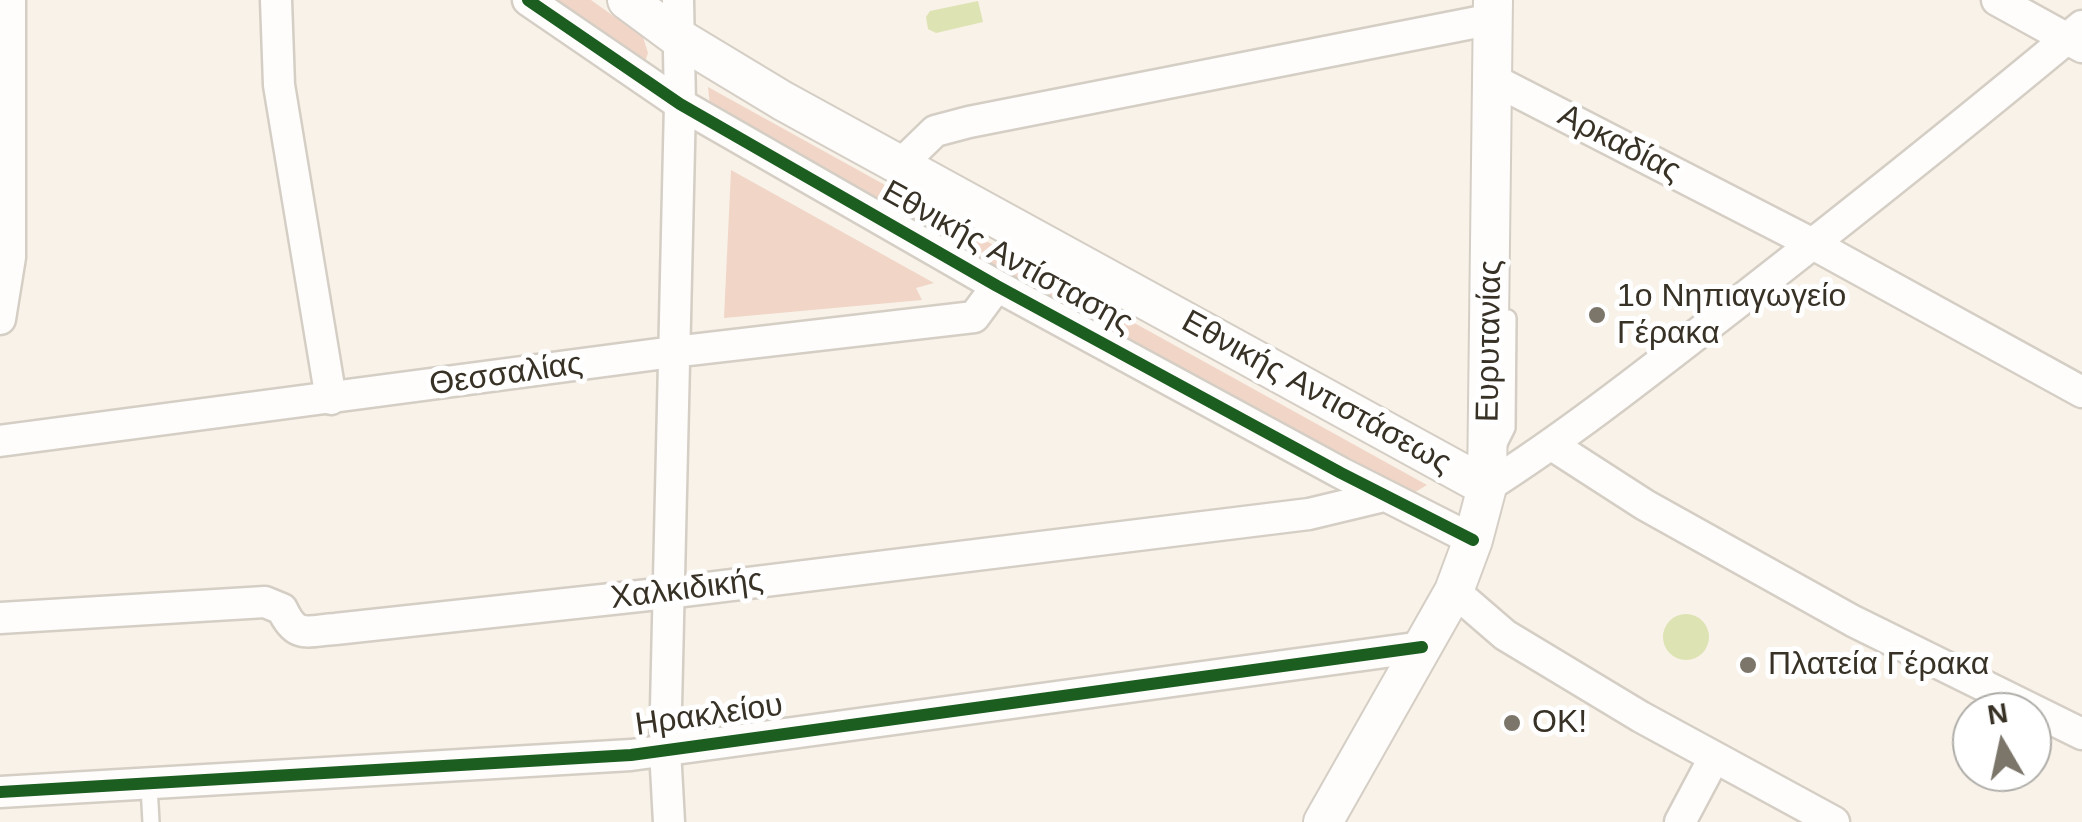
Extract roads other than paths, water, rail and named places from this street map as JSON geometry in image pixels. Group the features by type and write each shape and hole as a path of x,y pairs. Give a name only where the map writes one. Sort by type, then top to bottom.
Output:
{"street":[{"path":"0,319 10,258 4,41 10,0"},
{"path":"276,0 279,85 331,399"},
{"name":"Εθνικής Αντίστασης","path":"528,0 680,104 997,286 1384,496 1473,540"},
{"name":"Εθνικής Αντιστάσεως","path":"626,0 677,18 782,101 899,166 1488,472"},
{"path":"1488,472 1552,445 2077,37 1997,0"},
{"path":"899,166 935,131 969,122 1493,9"},
{"name":"Ευρυτανίας","path":"1323,822 1454,591 1473,540 1488,472 1493,9"},
{"path":"669,822 665,750 680,104 677,18"},
{"name":"Αρκαδίας","path":"1494,80 1812,244 2082,392"},
{"name":"Θεσσαλίας","path":"0,441 673,352 974,318 997,286"},
{"path":"1552,445 1645,505 1853,621 2082,734"},
{"name":"Χαλκιδικής","path":"0,618 265,602 282,609 290,627 299,632 667,593 1308,514 1384,496"},
{"path":"1454,591 1505,635 1714,758 1834,822"},
{"name":"Ηρακλείου","path":"0,792 630,755 1422,647"},
{"path":"1680,822 1714,758"}],"lane":[{"name":"Αρκαδίας","path":"1494,80 1508,187"},
{"path":"1488,472 1507,428 1508,298"},
{"path":"149,786 151,822"}],"place":[{"name":"1ο Νηπιαγωγείο Γέρακα","path":"1597,315"},
{"name":"Πλατεία Γέρακα","path":"1748,665"},
{"name":"OK!","path":"1512,723"}]}
